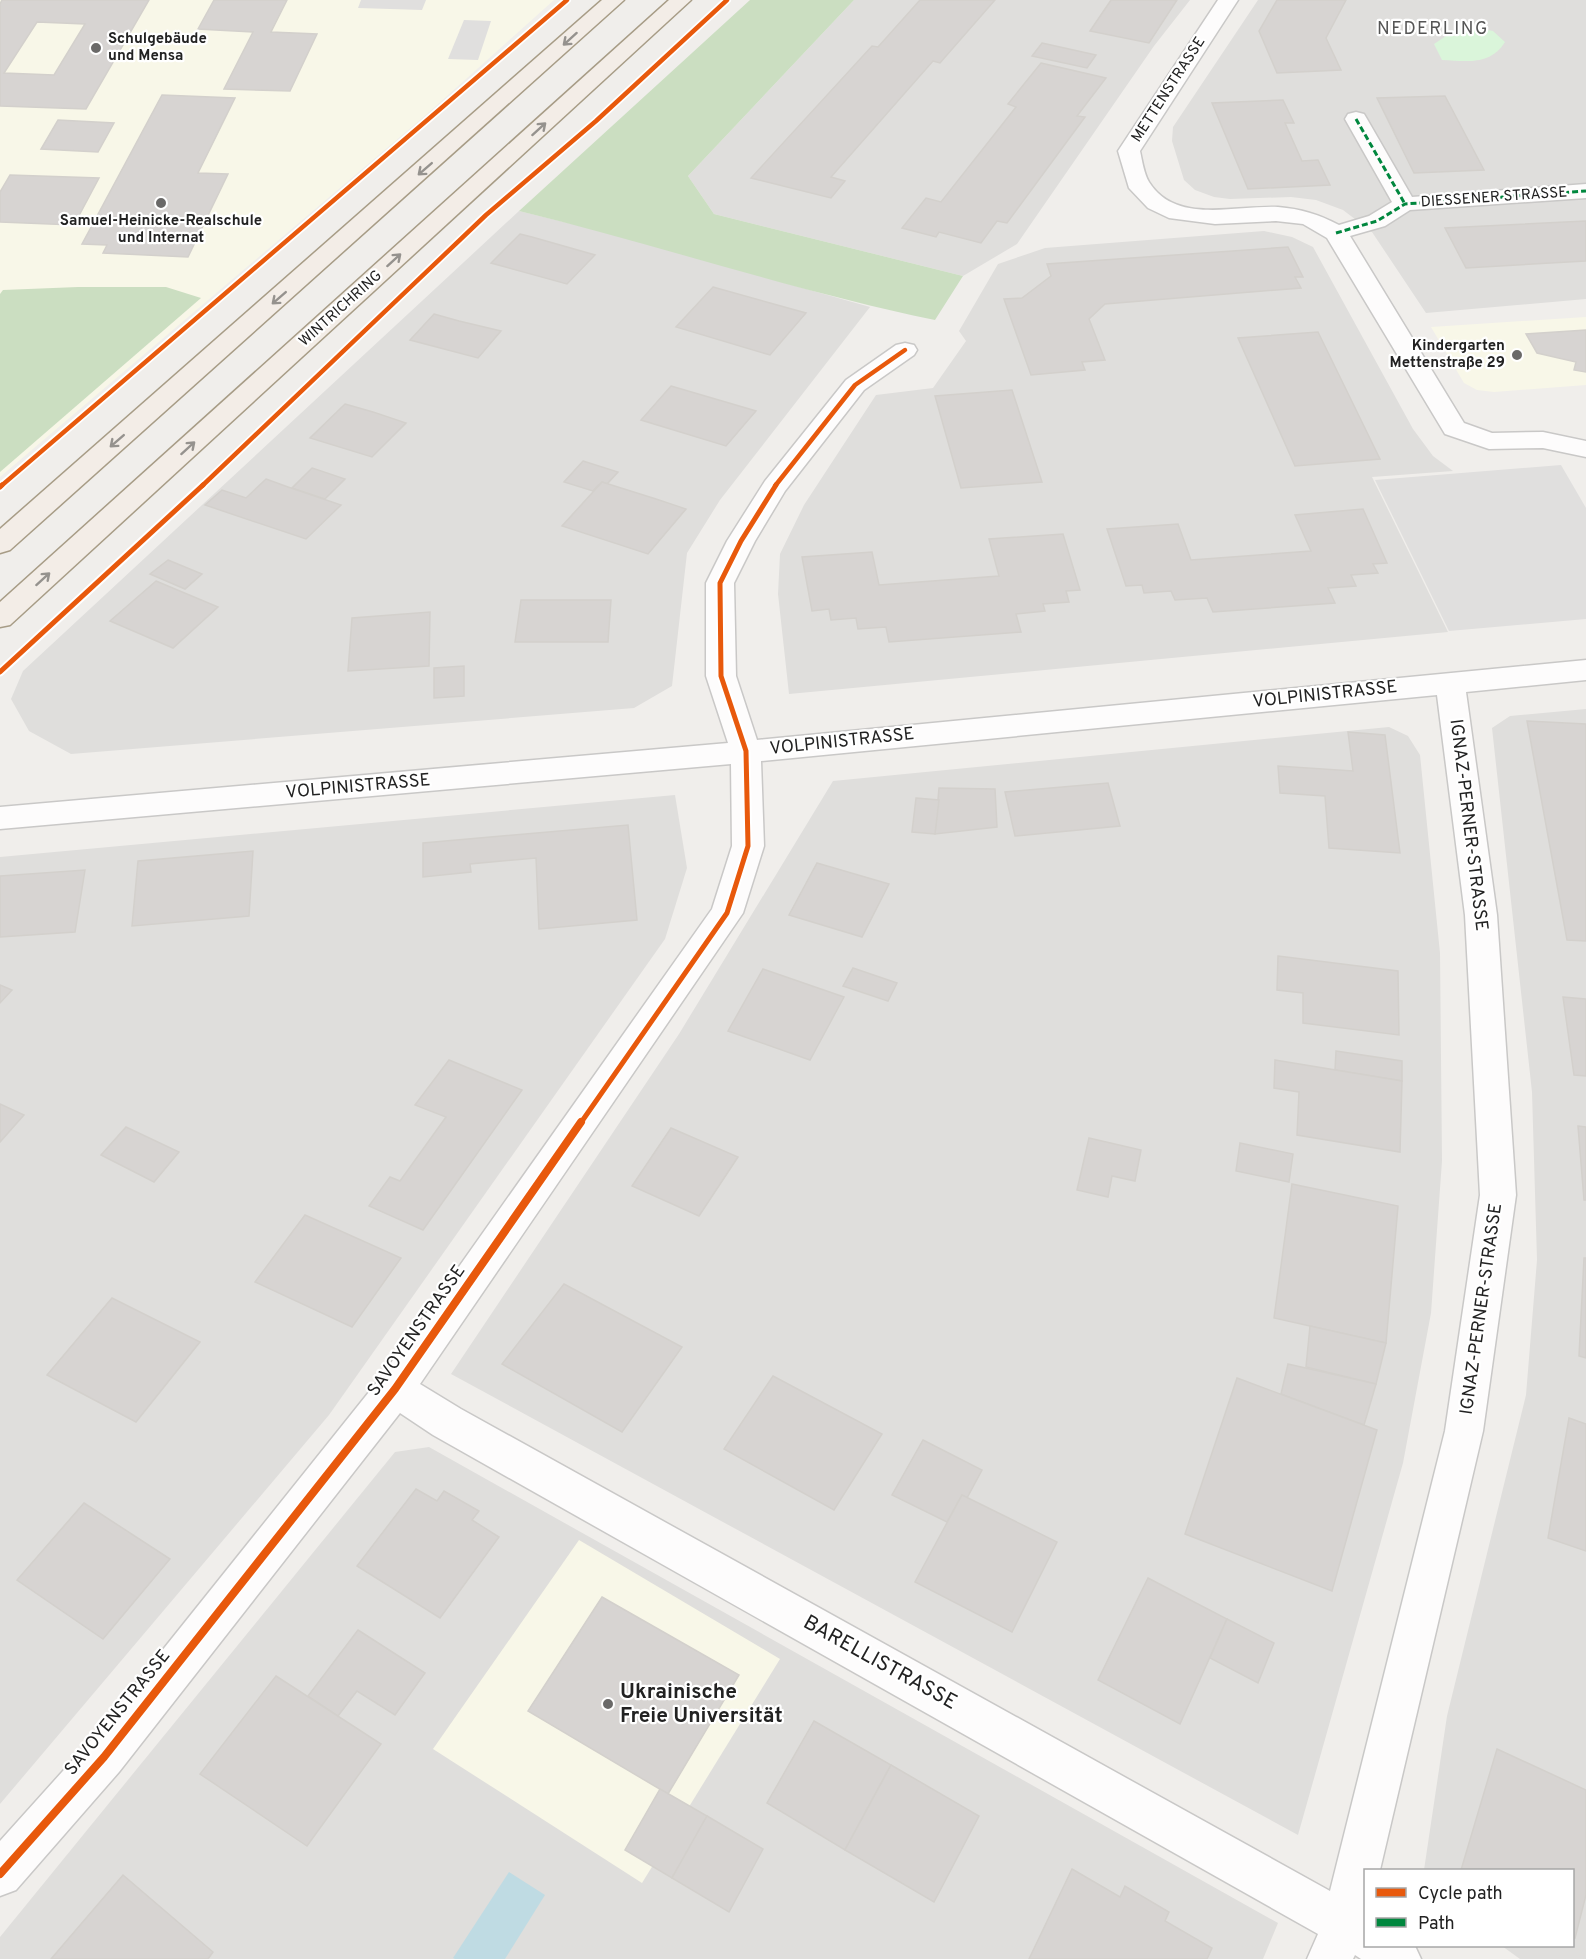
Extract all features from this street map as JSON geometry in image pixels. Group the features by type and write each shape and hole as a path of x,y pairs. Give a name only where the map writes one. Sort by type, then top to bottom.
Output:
{"main road":[{"path":"0,544 614,0"},
{"name":"WINTRICHRING","path":"0,618 681,0"}],"street":[{"name":"METTENSTRASSE","path":"1228,0 1129,152 1137,183 1156,203 1177,213 1215,217 1276,214 1309,219 1336,233"},
{"path":"1356,119 1405,204"},
{"name":"DIESSENER STRASSE","path":"1336,233 1377,221 1405,204 1586,191"},
{"path":"1336,233 1454,428 1489,441 1543,440 1586,449"},
{"name":"SAVOYENSTRASSE","path":"0,1874 104,1757 395,1389 727,913 748,846 746,751 722,676 720,583 741,541 774,488 855,385 905,350"},
{"name":"VOLPINISTRASSE","path":"9,812 746,751 1586,670"},
{"name":"IGNAZ-PERNER-STRASSE","path":"1370,1869 1464,1431 1498,1195 1481,915 1450,682"},
{"name":"BARELLISTRASSE","path":"395,1389 447,1422 1354,1941"},
{"name":"IGNAZ-PERNER-STRASSE","path":"1354,1941 1364,1895"},
{"name":"BARELLISTRASSE","path":"1369,1947 1398,1959"}],"shaded area":[{"name":"Samuel-Heinicke-Realschule und Internat","path":"0,0 554,0 427,114 0,477"},
{"path":"361,0 426,0 422,10 358,8"},
{"path":"854,0 1190,0 1154,46 1017,244 963,276 714,214 688,176"},
{"path":"1258,0 1586,0 1586,299 1426,313 1372,232 1343,210 1316,200 1291,197 1230,199 1214,197 1195,190 1184,180 1172,141 1173,127"},
{"path":"464,20 491,21 478,60 448,59"},
{"path":"519,211 605,232 870,307 720,500 687,553 672,686 634,708 71,754 29,731 11,699 23,671"},
{"path":"1264,231 1292,237 1313,247 1413,429 1433,456 1453,471 1372,477 1448,632 789,694 778,594 780,554 804,505 876,395 933,388 966,341 959,331 998,264 1045,248"},
{"name":"Kindergarten Mettenstraße 29","path":"1586,317 1586,385 1494,392 1477,390 1464,383 1431,327"},
{"path":"1561,465 1586,508 1586,619 1449,631 1375,480"},
{"path":"1586,709 1586,1959 1520,1959 1503,1947 1574,1947 1574,1869 1424,1869 1447,1716 1526,1395 1537,1260 1532,1092 1492,728 1510,716"},
{"path":"1389,727 1408,736 1420,755 1440,953 1442,1161 1431,1313 1403,1463 1298,1835 451,1374 679,1034 833,781"},
{"path":"675,795 687,868 665,939 329,1415 0,1804 0,857"},
{"path":"429,1447 1278,1923 1263,1959 0,1959 0,1937 395,1452"},
{"name":"Ukrainische Freie Universität","path":"579,1540 780,1659 642,1883 433,1749"}],"green space":[{"path":"750,0 854,0 688,176 714,214 963,276 935,320 830,296 519,211"},
{"path":"1474,27 1493,31 1505,42 1499,50 1485,59 1442,60 1434,44 1452,32"},
{"path":"166,287 201,298 0,472 0,294 3,290"}],"water":[{"path":"509,1872 545,1895 505,1959 453,1958"}],"building":[{"name":"Schulgebäude und Mensa","path":"2,0 149,0 86,109 0,106 0,4","holes":["37,22 85,24 54,75 4,73"]},
{"path":"214,0 287,0 271,32 317,34 290,91 224,89 253,32 198,29"},
{"path":"920,0 995,0 940,63 933,61 831,177 845,181 831,198 751,178 872,46 878,47"},
{"path":"1111,0 1177,0 1149,43 1090,31"},
{"path":"1277,0 1346,0 1326,38 1341,70 1277,73 1259,31"},
{"path":"1042,43 1096,55 1087,68 1032,56"},
{"path":"1041,63 1106,78 1077,116 1085,117 1007,223 997,221 981,243 939,232 936,237 902,228 926,198 941,202 1016,107 1008,104"},
{"path":"162,95 235,98 198,173 228,174 188,257 103,253 107,245 82,244"},
{"path":"1445,96 1484,170 1414,173 1377,98"},
{"path":"1283,100 1294,123 1285,123 1302,161 1318,160 1330,185 1248,189 1212,103"},
{"path":"58,120 114,123 98,152 41,149"},
{"path":"10,175 99,178 74,225 0,222 0,192"},
{"path":"1586,221 1586,261 1466,268 1445,228"},
{"path":"520,234 595,255 567,284 491,263"},
{"path":"1288,247 1303,277 1295,277 1301,288 1105,304 1089,319 1105,360 1082,362 1085,370 1031,375 1004,299 1022,298 1051,276 1047,264"},
{"path":"713,287 806,313 770,355 676,327"},
{"path":"434,314 501,331 478,358 410,340"},
{"path":"1586,330 1586,372 1574,370 1576,362 1537,353 1526,334"},
{"path":"1318,332 1380,459 1295,466 1238,338"},
{"path":"671,386 756,411 726,446 641,420"},
{"path":"1012,390 1042,482 961,488 935,396"},
{"path":"345,404 406,423 372,457 310,438"},
{"path":"583,461 618,472 607,484 602,482 593,491 564,482"},
{"path":"312,468 345,479 325,499 292,488"},
{"path":"266,479 341,505 306,539 205,505 222,490 246,498"},
{"path":"602,482 686,509 648,554 562,526"},
{"path":"1363,509 1387,563 1373,564 1378,573 1351,575 1356,586 1328,588 1335,603 1213,612 1207,598 1175,600 1171,591 1144,593 1142,585 1126,586 1107,529 1178,524 1191,560 1311,551 1295,515"},
{"path":"1063,534 1080,590 1066,591 1069,602 1043,604 1045,611 1016,614 1021,632 889,642 886,627 858,629 856,618 831,620 829,609 812,611 802,557 872,552 879,585 999,576 989,539"},
{"path":"168,560 202,574 185,589 150,574"},
{"path":"156,581 218,607 173,648 110,621"},
{"path":"521,600 611,600 608,642 515,642"},
{"path":"430,612 429,666 348,671 352,618"},
{"path":"464,666 464,696 434,698 434,668"},
{"path":"1527,721 1586,724 1586,941 1567,940"},
{"path":"1348,732 1385,735 1400,853 1329,848 1325,796 1280,793 1278,766 1353,771"},
{"path":"1108,783 1120,826 1015,836 1005,792"},
{"path":"939,788 995,789 997,827 935,834"},
{"path":"916,798 939,800 935,834 912,832"},
{"path":"628,825 637,920 539,929 536,858 470,864 471,872 423,877 423,843"},
{"path":"253,851 249,916 132,926 138,861"},
{"path":"817,863 889,884 862,937 789,915"},
{"path":"85,870 75,932 0,937 0,876"},
{"path":"1278,956 1398,971 1399,1035 1303,1023 1303,993 1277,990"},
{"path":"853,968 897,983 888,1001 843,986"},
{"path":"763,969 844,997 810,1060 728,1031"},
{"path":"0,985 12,990 0,1003"},
{"path":"1563,997 1586,999 1586,1076 1574,1075"},
{"path":"1336,1051 1402,1061 1402,1081 1335,1070"},
{"path":"449,1060 522,1090 423,1230 369,1206 390,1177 400,1181 446,1117 415,1105"},
{"path":"1275,1060 1402,1081 1400,1152 1297,1135 1299,1092 1274,1088"},
{"path":"0,1104 24,1115 0,1142"},
{"path":"1578,1126 1586,1127 1586,1200 1584,1200"},
{"path":"126,1127 179,1152 154,1182 101,1155"},
{"path":"671,1128 738,1157 699,1216 632,1186"},
{"path":"1089,1138 1141,1150 1135,1181 1112,1176 1108,1197 1077,1190"},
{"path":"1240,1143 1293,1154 1289,1182 1236,1171"},
{"path":"1292,1184 1398,1206 1386,1343 1274,1318"},
{"path":"305,1215 401,1258 352,1327 255,1282"},
{"path":"1584,1258 1586,1258 1586,1358 1579,1356"},
{"path":"564,1284 682,1347 622,1432 502,1364"},
{"path":"112,1298 200,1342 136,1422 47,1375"},
{"path":"1310,1326 1386,1343 1376,1384 1306,1367"},
{"path":"1288,1364 1376,1384 1364,1425 1281,1394"},
{"path":"773,1376 882,1434 834,1510 724,1449"},
{"path":"1237,1378 1377,1430 1332,1591 1185,1534"},
{"path":"1569,1418 1586,1424 1586,1551 1548,1538"},
{"path":"923,1440 982,1470 967,1498 962,1495 947,1522 892,1495"},
{"path":"416,1489 437,1501 444,1491 479,1511 472,1520 499,1537 440,1618 357,1566"},
{"path":"962,1495 1057,1542 1012,1632 915,1582"},
{"path":"84,1503 170,1559 103,1639 17,1580"},
{"path":"1148,1578 1227,1619 1180,1724 1098,1680"},
{"path":"602,1597 739,1675 668,1794 528,1711"},
{"path":"1227,1619 1274,1643 1258,1683 1210,1658"},
{"path":"358,1630 425,1673 395,1715 357,1691 338,1716 308,1696"},
{"path":"276,1676 381,1744 307,1846 200,1774"},
{"path":"814,1721 891,1765 845,1850 767,1803"},
{"path":"1497,1749 1586,1790 1586,1895 1575,1938 1574,1869 1461,1869"},
{"path":"891,1765 979,1816 934,1902 845,1850"},
{"path":"660,1789 707,1816 672,1878 625,1850"},
{"path":"707,1816 763,1849 729,1912 672,1878"},
{"path":"1072,1869 1120,1897 1125,1886 1169,1912 1165,1921 1212,1948 1207,1959 1029,1959"},
{"path":"123,1875 213,1952 208,1959 51,1959"}],"marked path":[{"path":"1356,119 1405,204"},
{"path":"1336,233 1377,221 1405,204 1586,191"}],"cycle path":[{"path":"0,487 567,0"},
{"path":"0,672 177,510 486,215 596,121 727,0"},
{"path":"0,1874 104,1757 395,1389 727,913 748,846 746,751 721,676 720,583 741,541 774,487 855,385 905,350"}],"place":[{"name":"Schulgebäude und Mensa","path":"96,48"},
{"name":"Samuel-Heinicke-Realschule und Internat","path":"161,203"},
{"name":"Kindergarten Mettenstraße 29","path":"1517,355"},
{"name":"Ukrainische Freie Universität","path":"608,1704"}],"district":[{"name":"NEDERLING","path":"1433,29"}]}
